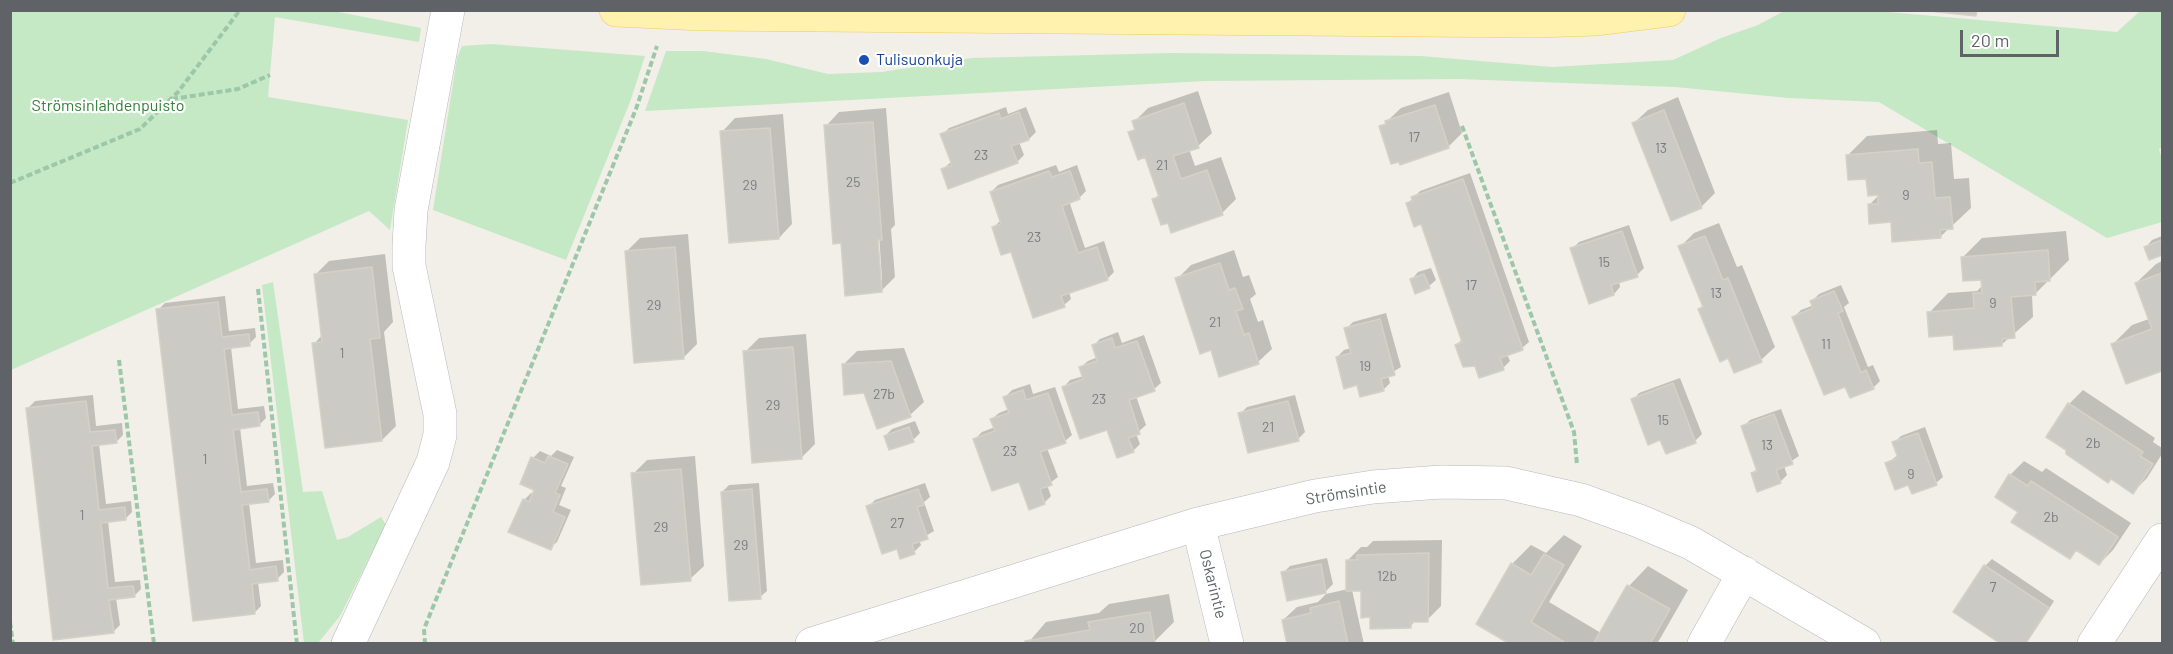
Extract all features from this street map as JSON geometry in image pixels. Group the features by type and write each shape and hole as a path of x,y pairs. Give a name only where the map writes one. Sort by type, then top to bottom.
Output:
{"main road":[{"path":"616,10 715,15 1174,14 1536,21 1650,12"}],"street":[{"path":"348,644 433,462 440,435 440,414 409,266 411,210 448,10"},
{"name":"Strömsintie","path":"812,644 1198,524 1315,496 1373,487 1441,482 1506,483 1577,499 1639,521 1691,543 1864,644"},
{"name":"Oskarintie","path":"1198,524 1227,644"},
{"path":"2094,644 2163,540"},
{"path":"1704,644 1744,573"}],"path":[{"path":"10,183 127,137 155,117 240,10"},
{"path":"425,644 424,629 636,109 657,46"},
{"path":"171,99 238,89 270,75"},
{"path":"1462,126 1574,432 1577,499"},
{"path":"258,289 297,644"},
{"path":"119,360 154,644"},
{"path":"10,622 13,644"}],"green space":[{"name":"Strömsinlahdenpuisto","path":"328,10 421,28 419,42 275,17 268,97 408,120 390,230 369,211 11,370 11,11"},
{"path":"1784,11 1876,11 2117,32 2140,11 2162,11 2162,147 2159,149 2162,160 2162,222 2107,238 1879,102 1789,98 1675,87 1459,79 1205,81 645,111 666,51 703,51 766,59 828,74 882,72 972,58 1172,53 1420,56 1552,67 1673,60 1721,38 1758,25"},
{"path":"491,44 645,56 630,102 566,260 433,210 457,58 462,46"},
{"path":"273,282 303,492 322,491 337,540 348,537 381,517 386,525 340,616 318,643 304,643 262,285"}],"building":[{"path":"1919,10 1977,10 1976,16"},
{"path":"1184,103 1199,148 1173,156 1181,179 1207,170 1223,215 1171,233 1168,223 1161,225 1152,199 1159,197 1145,157 1138,160 1128,132 1135,130 1132,121"},
{"path":"1435,105 1449,148 1400,165 1399,162 1391,164 1379,126 1386,124 1385,121"},
{"path":"1664,110 1702,208 1671,221 1632,123"},
{"path":"1019,112 1029,140 1011,146 1018,163 948,189 941,169 952,165 940,134 999,113 1001,119"},
{"path":"873,122 882,240 878,240 882,292 845,296 841,243 833,244 824,125"},
{"path":"770,128 779,239 729,243 720,131"},
{"path":"1918,149 1919,163 1932,162 1935,198 1950,197 1953,229 1940,230 1941,238 1892,242 1891,222 1869,224 1868,204 1878,204 1878,195 1868,196 1866,179 1848,180 1846,155"},
{"path":"1049,171 1052,177 1070,171 1080,199 1062,206 1078,253 1097,247 1108,280 1061,296 1065,307 1033,318 1011,252 1001,255 992,227 1001,224 990,192"},
{"path":"1463,179 1523,350 1500,358 1504,370 1479,378 1475,366 1463,367 1455,345 1462,342 1421,224 1414,227 1406,203 1413,201 1411,197"},
{"path":"1622,231 1638,277 1611,285 1614,295 1589,304 1570,248"},
{"path":"1705,236 1723,280 1728,278 1762,362 1734,373 1728,358 1720,362 1698,309 1703,307 1678,246"},
{"path":"2162,240 2162,255 2149,260 2144,247"},
{"path":"675,247 684,359 634,363 625,251"},
{"path":"2048,250 2050,281 2035,282 2036,295 2011,297 2015,338 2002,339 2002,346 1954,350 1953,335 1929,337 1927,312 1974,308 1973,293 1982,293 1981,280 1963,281 1961,257"},
{"path":"1220,263 1229,290 1235,288 1243,309 1236,311 1244,335 1249,333 1259,364 1219,377 1211,350 1200,354 1175,278"},
{"path":"372,267 380,338 370,339 382,441 325,448 312,343 322,342 314,274"},
{"path":"2162,273 2162,371 2126,384 2111,344 2152,329 2135,283"},
{"path":"1424,274 1430,288 1415,294 1410,279"},
{"path":"1834,291 1843,311 1838,313 1861,373 1866,370 1874,389 1850,398 1845,387 1824,395 1792,317 1813,308 1810,301"},
{"path":"218,302 222,337 249,334 250,346 224,349 232,415 258,412 260,426 233,430 241,492 267,489 269,502 242,505 250,570 276,566 278,581 252,584 255,614 193,621 156,309"},
{"path":"1380,319 1395,375 1381,379 1384,391 1360,397 1357,385 1344,389 1336,357 1351,353 1344,328"},
{"path":"1112,338 1115,348 1137,341 1155,391 1129,400 1140,434 1128,438 1134,452 1117,458 1107,430 1080,439 1062,387 1083,379 1079,367 1097,361 1092,345"},
{"path":"793,347 802,459 752,463 743,351"},
{"path":"891,361 911,417 877,429 864,393 844,395 842,364"},
{"path":"1673,383 1696,443 1666,454 1660,440 1648,445 1631,399"},
{"path":"1023,390 1026,400 1048,393 1066,443 1040,452 1052,485 1040,489 1045,504 1029,510 1019,482 992,491 973,439 995,431 990,419 1009,413 1003,397"},
{"path":"86,401 90,432 115,430 117,443 92,446 99,510 125,507 126,520 101,523 108,588 133,586 135,597 109,600 114,633 53,640 26,408"},
{"path":"1288,401 1299,441 1248,453 1238,413"},
{"path":"2068,403 2143,452 2140,456 2153,464 2133,494 2111,479 2108,483 2046,437"},
{"path":"1774,414 1793,464 1776,470 1781,483 1757,492 1751,473 1757,471 1741,426"},
{"path":"909,427 914,442 889,450 884,436"},
{"path":"1918,433 1937,485 1912,494 1908,485 1895,490 1885,463 1898,458 1892,442"},
{"path":"548,456 568,464 555,493 560,495 553,512 565,517 551,550 508,532 523,499 529,502 534,490 520,484 531,457 545,463"},
{"path":"681,469 691,581 641,585 631,473"},
{"path":"2009,474 2028,486 2031,481 2118,537 2099,565 2076,550 2070,559 2011,522 2018,512 1995,497"},
{"path":"752,489 761,599 729,601 721,492"},
{"path":"918,489 924,505 917,507 928,539 912,544 915,554 900,559 897,549 882,554 866,506"},
{"path":"1429,553 1428,622 1411,622 1411,628 1370,629 1370,617 1361,618 1361,591 1346,591 1346,560 1357,560 1357,555"},
{"path":"1544,554 1564,565 1531,622 1567,644 1510,644 1476,624 1511,563 1531,575"},
{"path":"1321,564 1326,593 1287,601 1281,572"},
{"path":"1984,565 2049,608 2025,644 2001,644 1953,612"},
{"path":"1627,585 1670,609 1650,644 1593,644"},
{"path":"1339,601 1348,644 1287,644 1282,620 1311,613 1310,608"},
{"path":"1150,612 1155,643 1025,644 1025,641 1090,630 1088,622"}],"place":[{"name":"Tulisuonkuja","path":"864,60"}]}
